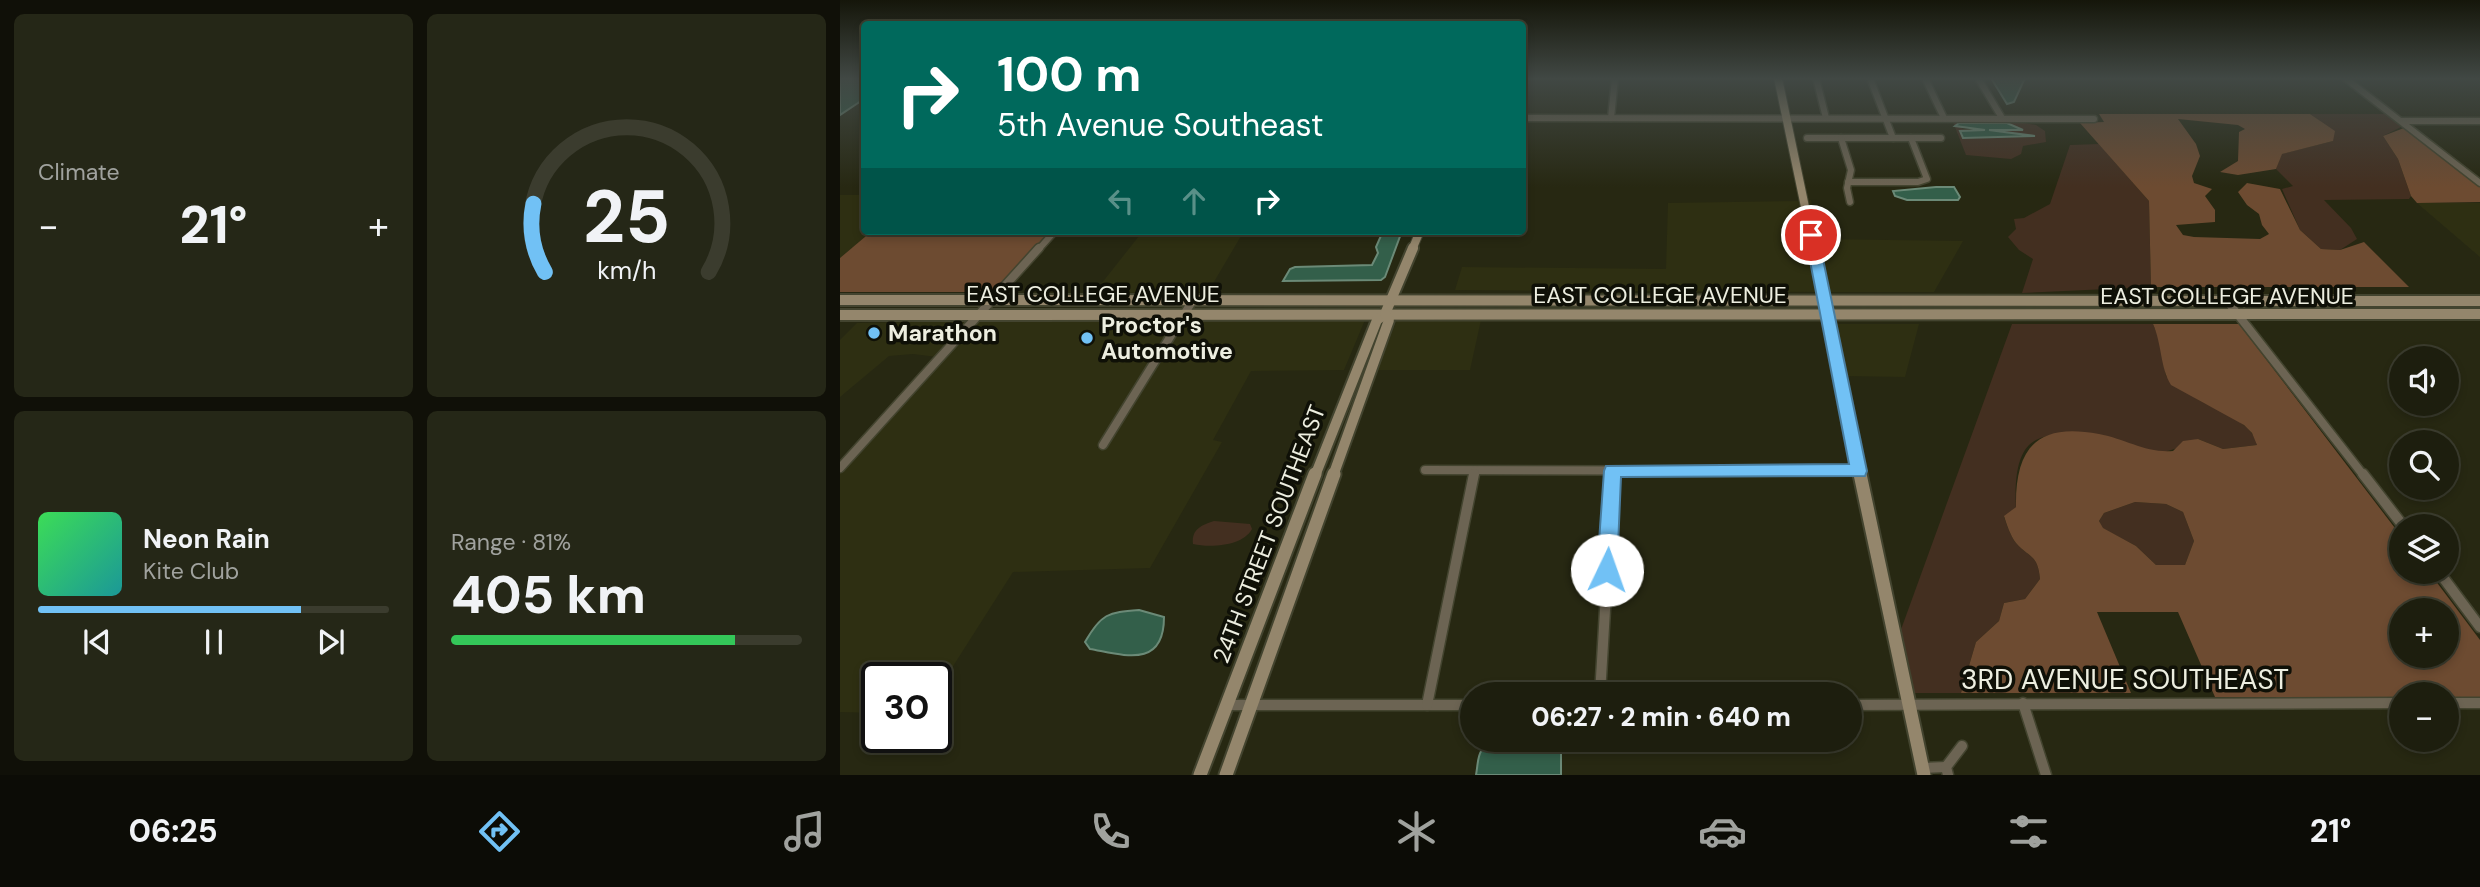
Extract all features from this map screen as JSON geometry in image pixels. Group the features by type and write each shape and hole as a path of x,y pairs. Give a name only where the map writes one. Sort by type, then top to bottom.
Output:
{"main road":[{"path":"1786,114 1923,771"},
{"name":"24TH STREET SOUTHEAST","path":"1200,775 1377,320 1385,314 1392,301 1418,235"},
{"name":"EAST COLLEGE AVENUE","path":"840,300 2480,301"},
{"name":"24TH STREET SOUTHEAST","path":"1226,775 1389,320 1385,314"},
{"name":"EAST COLLEGE AVENUE","path":"840,315 2480,314"}],"street":[{"path":"1884,114 1893,138"},
{"path":"1942,114 1944,118"},
{"path":"2000,114 2002,118"},
{"path":"2392,114 2480,183"},
{"path":"1526,118 2094,119"},
{"path":"2401,121 2480,121"},
{"path":"1807,138 1941,138"},
{"path":"1841,138 1851,170 1846,188 1850,202"},
{"path":"1849,182 1918,182 1927,179 1911,138"},
{"path":"840,468 1051,235"},
{"path":"1103,445 1193,300"},
{"path":"2228,302 2394,514"},
{"path":"1425,470 1859,471"},
{"path":"1427,705 1475,471"},
{"path":"1601,682 1613,471"},
{"path":"2447,584 2480,627"},
{"path":"2022,703 2046,775"},
{"name":"3RD AVENUE SOUTHEAST","path":"1862,705 2389,703"},
{"path":"2459,703 2480,703"},
{"path":"1227,705 1460,705"},
{"path":"1923,771 1947,771 1962,746"}],"shaded area":[{"path":"2099,114 2310,114 2335,131 2333,141 2282,154 2276,169 2238,175 2220,172 2238,161 2239,132 2245,129 2238,125 2178,119 2196,144 2200,156 2192,176 2194,183 2212,189 2205,196 2215,210 2215,222 2176,225 2183,235 2194,237 2260,239 2269,234 2262,225 2259,214 2247,205 2238,192 2247,183 2280,189 2300,230 2321,249 2340,250 2364,242 2409,287 2151,287 2149,201 2080,123 2104,122"},
{"path":"2310,114 2388,114 2401,127 2383,136 2398,159 2411,196 2409,199 2324,200 2351,228 2357,239 2340,250 2321,249 2300,230 2282,189 2293,186 2276,169 2281,154 2333,141 2320,121"},
{"path":"2013,121 2036,125 2045,131 2046,142 2023,146 2021,154 2011,159 1966,155 1953,122","holes":["2007,123 2022,130 1989,131 2034,137 1964,138 1961,131 1985,131 1963,129 1956,124"]},
{"path":"1959,123 2007,123 2023,130 1989,130 2035,136 1963,138 1960,131 1985,130 1955,126"},
{"path":"2404,128 2480,186 2480,202 2417,203 2411,196 2398,159 2383,136"},
{"path":"2099,144 2149,201 2151,287 2022,293 2033,259 2019,250 2008,237 2016,229 2014,219 2024,218 2050,204 2070,145"},
{"path":"1954,187 1960,197 1958,200 1907,200 1895,196 1893,191"},
{"path":"840,195 861,195 861,235 867,235 840,258"},
{"path":"1811,200 1817,239 1963,241 1934,292 1825,292 1809,201"},
{"path":"1803,201 1818,292 1455,290 1462,267 1666,269 1668,203"},
{"path":"2417,203 2480,203 2480,257"},
{"path":"867,235 1048,235 997,292 840,292 840,258"},
{"path":"1140,235 1242,235 1208,292 1094,293"},
{"path":"1381,235 1401,235 1385,277 1381,280 1283,281 1290,269 1295,267 1372,265 1378,253 1376,247"},
{"path":"1176,320 1097,448 1105,448 1183,320 1365,320 1344,370 1251,371 1213,440 1222,442 1150,568 1013,572 952,668 952,662 861,662 861,713 840,712 840,473 978,321"},
{"path":"1397,320 1481,320 1470,370 1377,370"},
{"path":"971,321 937,357 913,354 889,356 840,397 840,340 857,323"},
{"path":"1831,324 1919,324 1905,377 1842,376"},
{"path":"2012,324 2153,324 2160,341 2166,376 2197,399 2241,423 2254,437 2257,445 2223,449 2198,439 2174,449 2152,452 2103,436 2069,433 2046,436 2029,445 2018,466 2016,507 2004,517 2016,543 2035,561 2040,579 2025,599 2004,603 1999,621 1976,642 1961,693 1912,693 1899,635"},
{"path":"2153,324 2239,324 2389,520 2389,584 2438,584 2448,598 2389,598 2389,668 2459,668 2459,612 2480,640 2480,697 2459,697 2459,682 2389,682 2389,697 2215,697 2178,612 2097,612 2131,693 1961,693 1976,642 1999,621 2004,603 2025,599 2040,579 2035,561 2016,543 2004,516 2016,507 2020,469 2025,455 2034,444 2045,436 2078,431 2109,436 2144,448 2163,451 2173,451 2183,441 2198,439 2223,449 2257,445 2252,433 2244,425 2171,385","holes":["2135,502 2166,504 2183,512 2194,541 2185,565 2156,565 2136,546 2103,528 2099,521 2104,513"]},
{"path":"2135,502 2166,504 2183,512 2194,541 2185,565 2156,565 2136,546 2102,528 2099,521 2104,513"},
{"path":"1214,521 1250,524 1252,529 1248,535 1234,542 1209,546 1193,544 1196,531"},
{"path":"1139,610 1164,617 1162,634 1150,652 1140,655 1116,654 1090,649 1085,642 1096,625 1106,616"},
{"path":"1481,752 1561,752 1561,775 1476,775"}],"place":[{"name":"Marathon","path":"874,333"},
{"name":"Proctor's Automotive","path":"1087,338"}],"route":[{"path":"1607,570 1613,471 1859,471 1811,235"}]}
